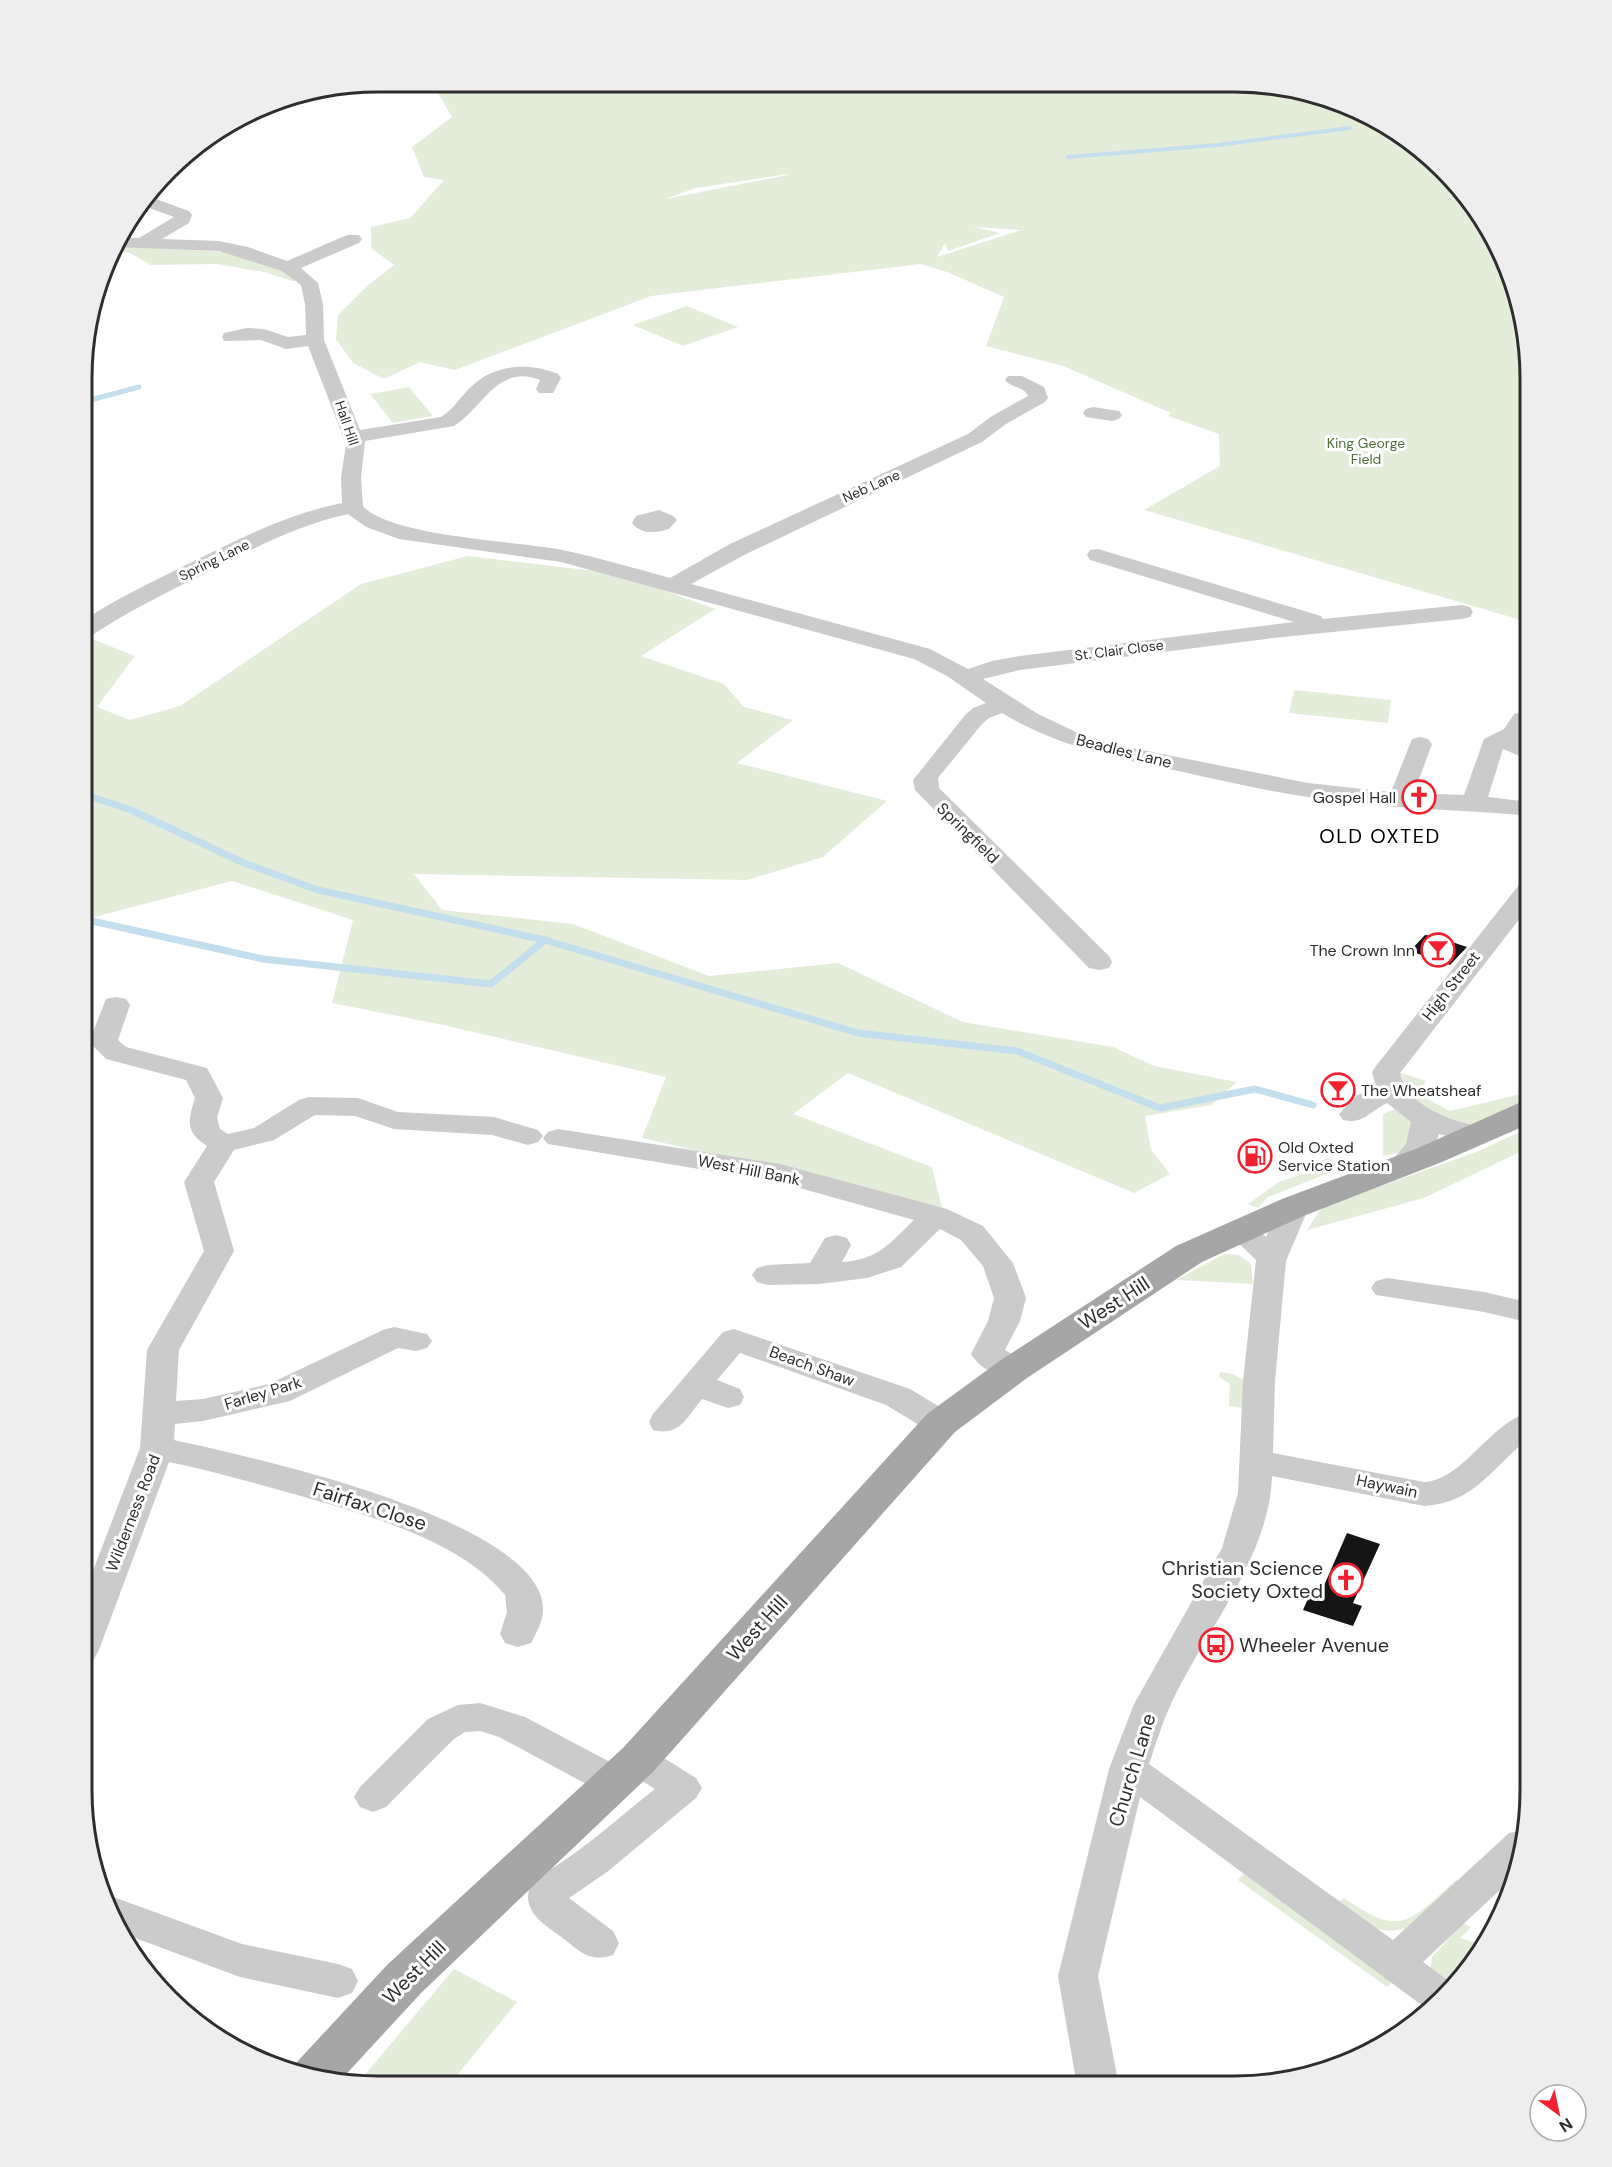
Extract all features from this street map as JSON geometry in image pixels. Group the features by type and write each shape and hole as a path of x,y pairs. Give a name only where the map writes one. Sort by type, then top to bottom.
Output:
{"main road":[{"name":"West Hill","path":"321,2070 405,1978 626,1771 942,1423 1014,1369 1189,1254 1294,1207 1402,1166 1520,1115"}],"street":[{"path":"141,244 183,219 183,215 151,203"},
{"path":"288,267 353,239"},
{"name":"Hall Hill","path":"125,243 219,246 242,251 288,267 309,283 314,304 315,340 355,438 356,450 351,478 354,507"},
{"path":"230,338 247,334 264,335 286,343 315,340"},
{"path":"355,438 447,422 460,416 484,385 512,373 528,371 543,374 551,378 546,389"},
{"name":"Neb Lane","path":"673,585 738,549 975,438 999,420 1038,398 1037,391 1031,386 1015,380"},
{"path":"898,452 912,468"},
{"path":"354,507 360,515 390,530 447,541 561,556 673,585"},
{"name":"Spring Lane","path":"92,624 112,610 234,550 301,520 321,513 354,507"},
{"name":"St. Clair Close","path":"1098,555 1274,621"},
{"name":"Beadles Lane","path":"673,585 922,654 952,667 1004,704 1053,730 1108,750 1299,788 1398,800 1474,802 1520,808"},
{"name":"St. Clair Close","path":"967,677 993,668 1020,663 1274,621 1327,625 1462,612"},
{"name":"Springfield","path":"1004,704 987,710 974,719 924,780 925,786 932,798 1099,962"},
{"path":"1474,802 1492,744 1514,734 1520,723"},
{"path":"1502,739 1520,748"},
{"path":"1398,800 1411,774 1420,744"},
{"name":"High Street","path":"1391,1091 1386,1083 1386,1072 1520,900"},
{"path":"116,1005 103,1042 117,1053 197,1074 209,1098 203,1118 206,1133 223,1144 264,1134 309,1106 316,1105 358,1107 394,1120 494,1126 528,1136"},
{"path":"1353,1114 1366,1102 1391,1091 1426,1119 1460,1132 1478,1135"},
{"path":"1402,1166 1416,1151 1426,1134 1426,1119"},
{"name":"West Hill Bank","path":"558,1138 780,1173 936,1216 972,1233 998,1263 1010,1298 1004,1321 987,1354 1014,1369"},
{"name":"Wilderness Road","path":"92,1621 157,1448 163,1350 219,1251 199,1182 223,1144"},
{"name":"Church Lane","path":"1098,2076 1078,1976 1128,1769 1152,1704 1239,1548 1255,1493 1259,1381 1272,1258 1294,1207"},
{"path":"768,1275 856,1271 890,1260 936,1216"},
{"path":"1240,1230 1272,1258"},
{"path":"819,1274 836,1245"},
{"path":"1402,1300 1484,1302 1520,1310"},
{"name":"Farley Park","path":"159,1414 203,1410 278,1393 331,1370 398,1334"},
{"name":"Beach Shaw","path":"665,1422 734,1339 898,1397 942,1423"},
{"path":"696,1384 728,1396"},
{"name":"Haywain","path":"1256,1462 1424,1494 1442,1493 1461,1482 1520,1428"},
{"name":"Fairfax Close","path":"157,1448 214,1460 345,1496 432,1526 475,1550 516,1583 522,1592 526,1611 518,1634"},
{"path":"373,1797 441,1729 458,1719 466,1706 480,1717 626,1771 682,1788 593,1861 548,1891 551,1908 599,1943"},
{"path":"1128,1769 1435,1994"},
{"path":"1395,1963 1513,1853"},
{"path":"121,1916 240,1960 338,1981"}],"green space":[{"name":"King George Field","path":"439,92 1253,92 1309,101 1361,121 1409,151 1450,189 1482,234 1499,268 1511,303 1520,359 1520,620 1144,510 1220,466 1219,434 1168,416 1171,413 1063,366 986,346 1004,297 947,272 921,264 651,296 455,370 420,362 384,379 353,363 336,339 338,315 367,286 394,265 371,248 371,227 410,218 444,180 424,177 412,147 452,117","holes":["787,175 665,199 696,188","974,227 1021,230 937,257 945,243 948,251 1000,233"]},
{"path":"123,246 228,252 273,264 301,280 292,281 264,272 217,264 151,265 130,253 121,251"},
{"path":"687,306 738,327 683,346 633,325"},
{"path":"409,387 433,416 393,423 370,394"},
{"path":"468,556 620,574 715,609 641,656 724,684 744,707 793,720 737,763 887,801 823,857 747,880 414,874 442,910 573,924 709,976 838,963 963,1022 1113,1047 1154,1066 1237,1082 1211,1105 1145,1116 1151,1150 1170,1174 1134,1193 848,1073 793,1114 932,1167 942,1208 642,1138 666,1077 448,1026 332,1003 353,920 232,881 92,918 92,639 135,656 97,707 130,720 180,706 361,584"},
{"path":"1294,690 1391,700 1388,723 1289,713"},
{"path":"1398,1072 1426,1081 1420,1095 1450,1111 1520,1094 1520,1105 1472,1125 1453,1123 1427,1109 1397,1081"},
{"path":"1397,1108 1412,1120 1417,1129 1402,1152 1383,1156 1383,1114"},
{"path":"1520,1132 1520,1152 1424,1198 1307,1230 1322,1207 1476,1152"},
{"path":"1326,1158 1347,1166 1268,1197 1258,1208 1248,1204 1279,1182 1306,1173"},
{"path":"1224,1254 1239,1255 1251,1264 1253,1284 1176,1280"},
{"path":"1220,1372 1233,1374 1245,1381 1244,1408 1229,1406 1230,1384 1219,1377"},
{"path":"1246,1871 1396,1979 1387,1987 1238,1880"},
{"path":"1456,1880 1462,1885 1411,1928 1388,1931 1370,1927 1333,1905 1344,1898 1379,1918 1392,1921 1404,1920 1426,1907"},
{"path":"1463,1923 1471,1927 1460,1938 1475,1943 1443,1985 1430,1971 1432,1957"},
{"path":"454,1969 517,2002 457,2076 364,2075"}],"building":[{"name":"The Crown Inn","path":"1425,935 1467,947 1450,965 1410,951"},
{"name":"Christian Science Society Oxted","path":"1347,1533 1380,1544 1353,1603 1362,1606 1353,1626 1303,1610 1310,1594 1319,1597"}],"waterway":[{"path":"1068,157 1218,145 1350,128"},
{"path":"92,400 139,387"},
{"path":"92,797 131,810 244,863 318,890 545,940"},
{"path":"92,921 263,959 491,984 545,940"},
{"path":"545,940 858,1033 1017,1051 1160,1108 1255,1089 1313,1105"}],"place":[{"name":"Gospel Hall","path":"1419,797"},
{"name":"The Crown Inn","path":"1438,950"},
{"name":"The Wheatsheaf","path":"1338,1090"},
{"name":"Old Oxted Service Station","path":"1255,1156"},
{"name":"Christian Science Society Oxted","path":"1346,1580"},
{"name":"Wheeler Avenue","path":"1216,1645"}],"district":[{"name":"OLD OXTED","path":"1380,836"}]}
